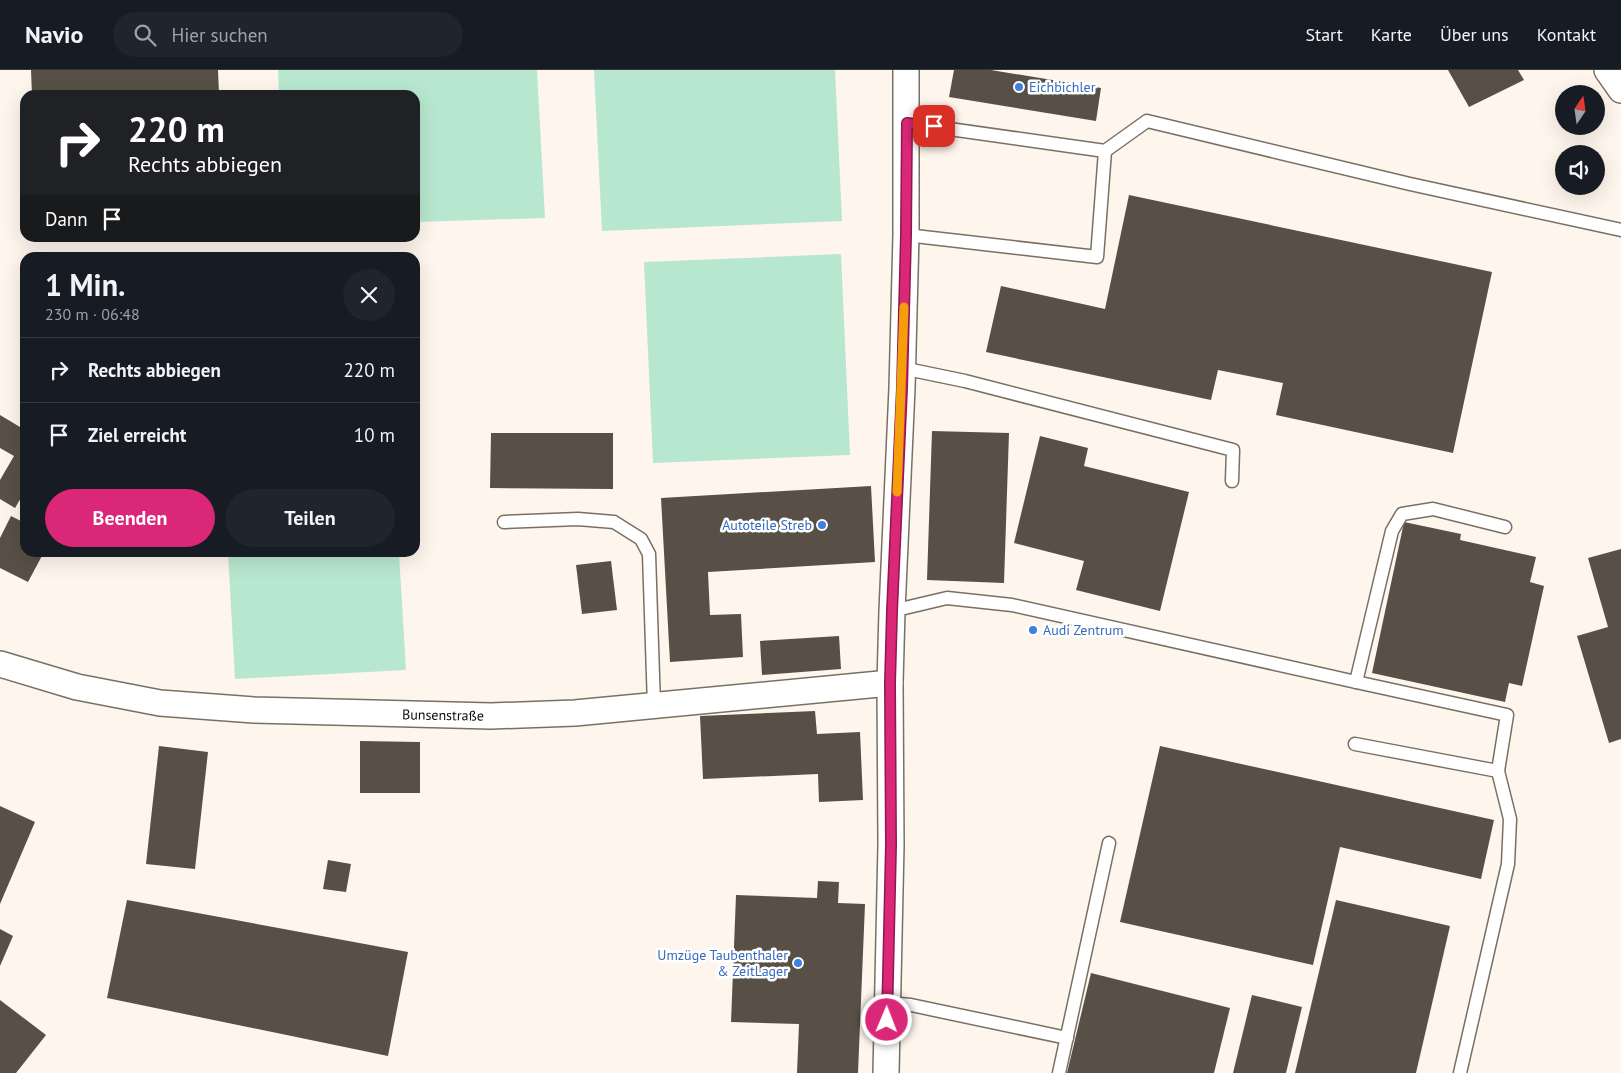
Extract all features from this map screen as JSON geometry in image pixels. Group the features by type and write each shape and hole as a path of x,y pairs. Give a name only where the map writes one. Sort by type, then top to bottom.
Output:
{"street":[{"path":"886,1073 891,845 890,683 906,235 906,70"},
{"path":"1607,70 1621,90"},
{"name":"Bunsenstraße","path":"0,664 77,687 160,703 254,710 491,716 575,713 890,683"}],"lane":[{"path":"907,123 1105,152 1147,121 1401,182 1621,230"},
{"path":"906,235 1098,257 1105,152"},
{"path":"902,368 965,381 1234,450 1232,481"},
{"path":"1356,682 1392,531 1402,514 1433,509 1505,527"},
{"path":"504,522 578,519 614,522 641,540 649,554 654,706"},
{"path":"892,611 947,598 1012,605 1508,715 1498,771 1510,818 1508,864 1460,1073"},
{"path":"1355,744 1498,771"},
{"path":"1060,1073 1109,844"},
{"path":"887,1003 911,1005 1067,1038"}],"green space":[{"path":"278,70 537,70 545,218 420,222 420,90 279,90"},
{"path":"594,70 835,70 842,221 602,231"},
{"path":"841,254 850,455 653,463 644,262"},
{"path":"228,557 399,557 406,670 235,679"}],"building":[{"path":"31,70 218,70 219,90 32,90"},
{"path":"954,70 991,70 1101,88 1096,121 949,97"},
{"path":"1448,70 1518,70 1524,80 1469,107"},
{"path":"1129,195 1492,272 1453,453 1276,415 1283,383 1218,370 1211,400 986,352 1001,286 1105,309"},
{"path":"0,415 20,427 20,500 15,508 0,499 0,480 14,456 0,448"},
{"path":"932,431 1009,433 1004,583 927,580"},
{"path":"491,433 613,433 613,489 490,488"},
{"path":"1040,436 1088,448 1084,466 1189,492 1160,611 1076,590 1084,561 1014,543"},
{"path":"871,486 875,562 708,572 710,615 741,614 743,657 670,662 661,498"},
{"path":"11,516 20,520 20,557 41,557 28,582 0,568 0,538"},
{"path":"1404,522 1461,534 1460,540 1536,557 1530,582 1544,586 1522,686 1509,683 1505,702 1372,673"},
{"path":"1621,549 1621,739 1609,743 1577,636 1608,627 1588,558"},
{"path":"611,561 617,610 582,614 576,565"},
{"path":"839,636 841,669 762,675 760,641"},
{"path":"815,711 817,734 860,732 863,800 819,802 818,774 703,779 700,716"},
{"path":"360,741 420,742 420,793 360,793"},
{"path":"159,746 208,752 195,869 146,864"},
{"path":"1160,746 1494,820 1481,879 1340,847 1313,965 1120,922"},
{"path":"0,806 35,822 0,904"},
{"path":"328,860 351,864 346,892 323,889"},
{"name":"Umzüge Taubenthaler & ZeitLager","path":"818,881 839,882 838,903 865,904 858,1073 797,1073 799,1024 731,1022 736,895 817,898"},
{"path":"127,900 408,952 388,1056 107,998"},
{"path":"1336,900 1450,926 1416,1073 1295,1073"},
{"path":"0,929 13,936 0,966"},
{"path":"1091,973 1230,1008 1214,1073 1067,1073"},
{"path":"1252,995 1302,1007 1286,1073 1233,1073"},
{"path":"0,1000 46,1035 16,1073 0,1073"}],"slow traffic":[{"path":"897,492 904,307"}],"place":[{"name":"Eichbichler","path":"1019,87"},
{"name":"Autoteile Streb","path":"822,525"},
{"name":"Audi Zentrum","path":"1033,630"},
{"name":"Umzüge Taubenthaler & ZeitLager","path":"798,963"}],"route":[{"path":"887,1020 891,845 890,683 902,388 907,123 934,126"}]}
